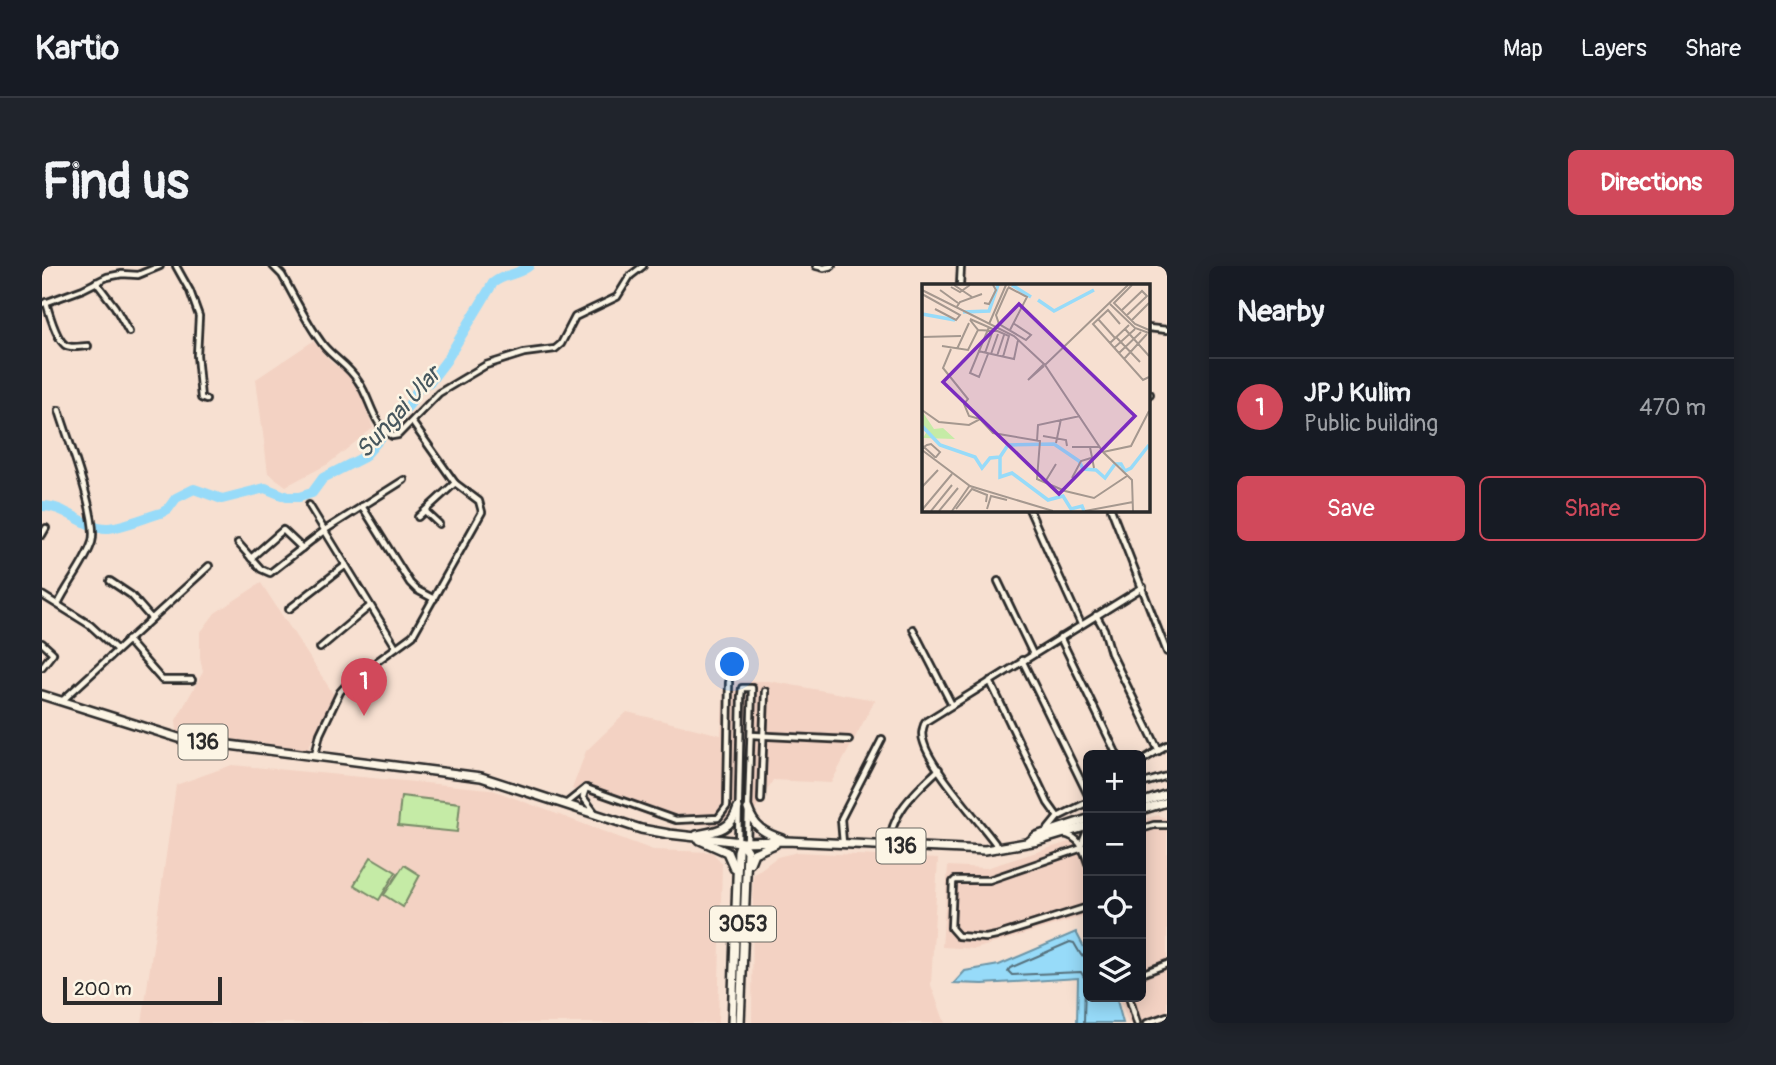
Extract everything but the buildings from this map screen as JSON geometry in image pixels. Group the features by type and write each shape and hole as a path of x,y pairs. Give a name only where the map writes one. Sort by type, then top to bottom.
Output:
{"main road":[{"name":"136","path":"42,695 182,739 481,777 641,829 690,836 742,842 786,841 997,849 1029,841 1083,821"},
{"path":"1146,801 1167,794"},
{"path":"1146,808 1167,802"},
{"path":"690,836 728,827 738,808"},
{"path":"748,809 752,820 761,831 786,841"},
{"name":"136","path":"1029,841 1083,829"},
{"path":"690,836 727,852 741,886"},
{"path":"741,886 754,853 786,841"},
{"name":"3053","path":"740,1023 744,900 738,851 742,842"},
{"name":"3053","path":"732,1023 733,967 747,851 742,842"},
{"path":"741,996 733,967 738,951 739,918 744,900"}],"street":[{"path":"88,346 65,345 44,303 83,289 107,276 138,275 160,266"},
{"path":"176,266 190,291 199,316 197,355 201,398 206,400"},
{"path":"273,266 282,275 321,342 357,379 382,428 390,435 398,435 439,393 486,365 524,353 555,349 561,344 575,317 617,297 630,276 643,266"},
{"path":"816,266 832,266"},
{"path":"960,284 961,266"},
{"path":"96,282 116,307 129,332"},
{"path":"58,604 89,549 93,533 92,521 59,410"},
{"path":"315,756 320,734 340,692 349,682 413,635 482,512 478,501 455,483 412,422"},
{"path":"238,543 261,569 270,573 325,530 404,480"},
{"path":"418,517 455,483"},
{"path":"309,505 396,648"},
{"path":"362,506 410,583 434,599"},
{"path":"425,511 439,524"},
{"path":"1030,511 1081,624"},
{"path":"1112,511 1167,652"},
{"path":"42,534 46,528"},
{"path":"251,558 283,530 302,548"},
{"path":"289,610 346,565"},
{"path":"62,701 209,566"},
{"path":"110,581 131,595 151,618"},
{"path":"998,581 1032,654"},
{"path":"997,849 924,745 922,731 925,722 1143,587"},
{"path":"42,595 90,625 116,649"},
{"path":"320,648 370,606"},
{"path":"1096,615 1104,629 1111,653 1164,748 1146,758"},
{"path":"912,629 952,705"},
{"path":"1060,637 1115,750"},
{"path":"127,640 162,680 192,680"},
{"path":"42,643 53,653 42,667"},
{"path":"1022,660 1083,785"},
{"path":"990,681 1048,803 1058,817"},
{"path":"586,788 672,818 718,818 727,806 729,682"},
{"path":"742,688 752,688 748,809 742,842 738,808 741,696 742,688"},
{"path":"761,800 765,691"},
{"path":"730,695 741,696"},
{"path":"751,734 849,740"},
{"path":"844,844 841,819 882,739"},
{"path":"890,845 890,834 897,813 939,769"},
{"path":"1146,782 1167,776"},
{"path":"567,803 586,788"},
{"path":"586,788 583,797 596,814"},
{"path":"1045,833 1058,817 1083,804"},
{"path":"1146,827 1167,825"},
{"path":"1062,834 1071,836 1083,845"},
{"path":"1083,846 989,880 958,879 953,882 951,928 958,936 986,938 1083,909"},
{"path":"1146,972 1167,964"},
{"path":"1131,1002 1137,1023"},
{"path":"1147,1023 1167,1016"}],"shaded area":[{"path":"313,341 331,362 351,376 363,398 373,428 328,464 286,486 268,473 256,379"},
{"path":"261,583 334,695 308,749 177,732 176,720 203,672 200,633 215,613"},
{"path":"724,681 769,681 875,700 831,783 773,780 753,814 731,814 719,825 674,824 572,789 586,751 627,712 721,735"},
{"path":"232,765 490,789 653,850 712,852 722,863 718,1023 142,1023 176,785"},
{"path":"1158,815 1167,819 1167,1023 1128,1023 1122,1002 1146,1002 1146,819"},
{"path":"1083,838 1083,917 975,949 942,947 948,866 986,868"},
{"path":"798,852 938,859 931,985 945,1023 752,1023 753,875 777,857"}],"green space":[{"path":"401,796 460,803 457,832 398,826"},
{"path":"371,857 396,872 379,900 354,885"},
{"path":"404,865 420,875 403,907 384,895"}],"water":[{"path":"1076,932 1083,945 1083,1002 1117,1002 1123,1023 1077,1023 1078,978 983,984 954,983 965,971 999,965"}],"waterway":[{"name":"Sungai Ular","path":"42,506 58,509 98,527 112,528 161,513 168,509 176,498 194,489 222,499 265,488 287,497 312,493 323,478 364,457 409,405 420,385 430,382 446,361 493,283 529,266"}],"place":[{"name":"JPJ Kulim","path":"364,716"}]}
